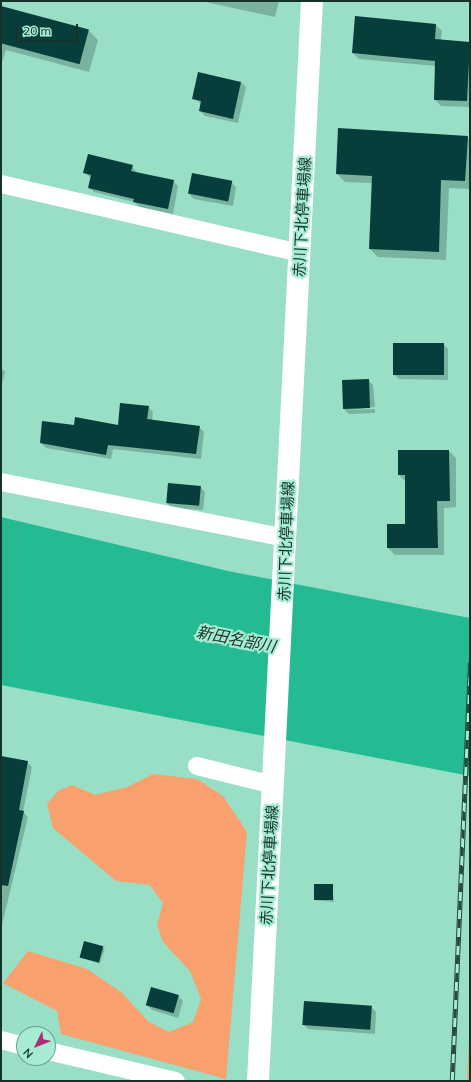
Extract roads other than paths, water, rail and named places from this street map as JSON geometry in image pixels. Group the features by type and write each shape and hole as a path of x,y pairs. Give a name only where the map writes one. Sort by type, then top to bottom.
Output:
{"main road":[{"name":"赤川下北停車場線","path":"258,1081 273,785 277,738 312,1"}],"street":[{"path":"1,184 300,253"},
{"path":"1,482 286,543"},
{"path":"197,766 273,785"},
{"path":"1,1040 16,1044"},
{"path":"56,1053 176,1081"}],"water":[{"name":"新田名部川","path":"1,517 228,571 470,618 470,776 1,685"}],"railway":[{"path":"452,1081 470,662"}]}
